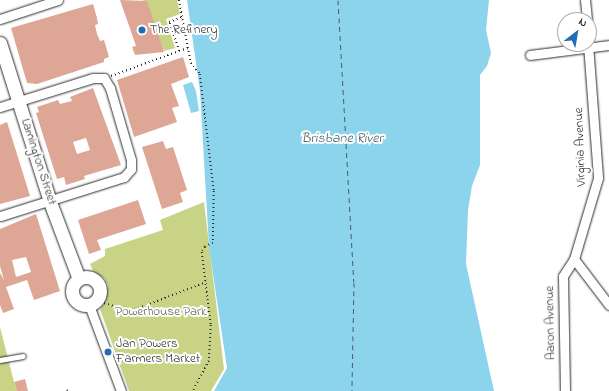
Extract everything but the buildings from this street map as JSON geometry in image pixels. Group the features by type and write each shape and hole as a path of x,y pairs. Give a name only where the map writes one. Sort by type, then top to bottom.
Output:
{"street":[{"path":"0,19 58,0"},
{"path":"585,0 586,12"},
{"name":"Lamington Street","path":"0,43 50,202 79,279"},
{"path":"597,46 609,45"},
{"path":"530,56 557,51"},
{"name":"Virginia Avenue","path":"574,259 598,178 588,52"},
{"path":"0,107 93,78 104,78 112,95 131,160 131,168 124,177 50,202 0,216"},
{"path":"574,259 609,305"},
{"name":"Aaron Avenue","path":"564,391 563,276 574,259"},
{"path":"79,279 93,279 99,286 97,300 89,305 80,304 73,298 72,290 79,279"},
{"path":"89,305 121,391"}],"lane":[{"path":"0,360 23,356"}],"path":[{"path":"179,0 192,65 200,74 212,171 214,238 213,242 202,252 211,325 209,360 193,391"},
{"path":"179,52 169,22 182,17"},
{"path":"104,78 188,48"},
{"path":"104,303 131,311 206,282"}],"green space":[{"path":"143,0 177,0 180,14 166,19 175,48 164,51"},
{"name":"Powerhouse Park","path":"204,202 224,369 211,391 129,391 100,309 105,303 108,285 104,278 93,271 90,264 105,256 105,249 163,230 160,220"},
{"path":"0,327 14,382 17,391 0,391"}],"water":[{"name":"Brisbane River","path":"187,0 489,0 486,30 491,53 487,66 480,75 480,165 472,186 468,210 466,264 494,391 214,391 227,368 209,247 200,91"},
{"path":"192,82 196,91 199,111 191,113 183,85"}],"ferry route":[{"path":"338,0 354,282 352,391"}],"place":[{"name":"The Refinery","path":"142,30"},
{"name":"Jan Powers Farmers Market","path":"108,352"}]}
